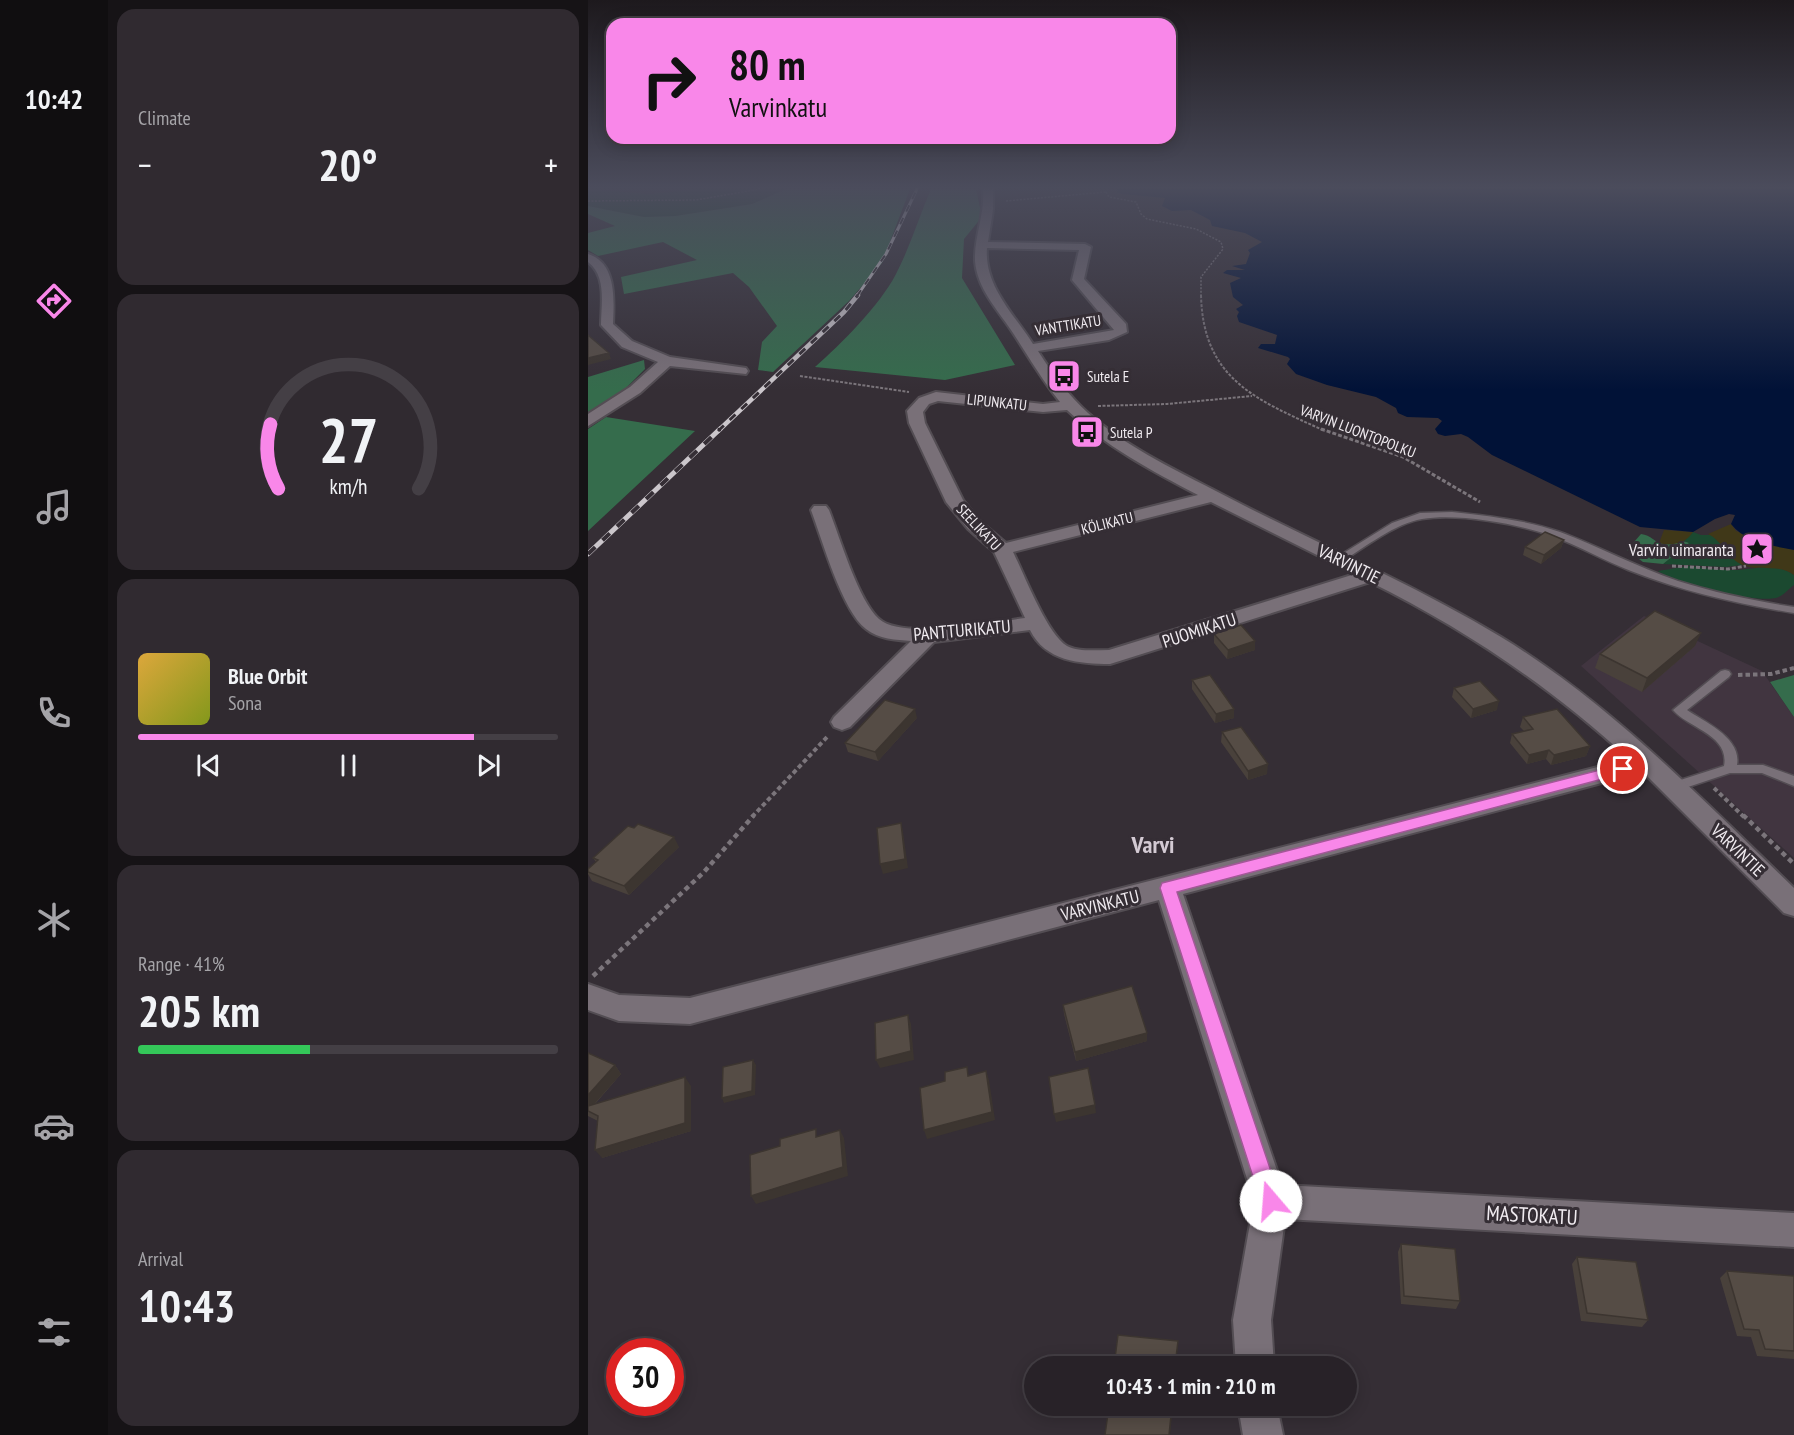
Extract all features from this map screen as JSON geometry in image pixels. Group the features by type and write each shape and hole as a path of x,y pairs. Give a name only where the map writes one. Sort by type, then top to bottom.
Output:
{"street":[{"name":"VARVINTIE","path":"981,256 982,271 986,283 1071,405 1122,446 1212,497 1372,575 1495,642 1566,693 1646,763 1794,905"},
{"name":"VANTTIKATU","path":"1030,348 1109,336 1120,332 1121,327 1078,280 1083,256"},
{"path":"588,257 600,265 606,276 607,325 627,344 667,361 741,371"},
{"path":"588,421 635,390 667,361"},
{"name":"LIPUNKATU","path":"930,398 1044,408 1071,405"},
{"name":"SEELIKATU","path":"930,398 915,411 917,423 955,502 974,525 1002,549 1037,622"},
{"name":"KÖLIKATU","path":"1002,549 1212,497"},
{"name":"PANTTURIKATU","path":"820,510 857,605 873,625 892,633 928,636 1037,622"},
{"name":"PUOMIKATU","path":"1037,622 1043,635 1059,650 1082,657 1110,657 1372,575"},
{"path":"842,722 928,636"},
{"name":"VARVINKATU","path":"588,997 619,1008 690,1011 1646,763"},
{"path":"1168,888 1271,1201 1252,1320 1254,1356"},
{"name":"MASTOKATU","path":"1271,1201 1794,1230"},
{"path":"1260,1416 1263,1435"}],"lane":[{"path":"1339,559 1395,525 1420,516 1452,515 1510,522 1555,534 1635,569 1699,591 1794,610"},
{"path":"1725,674 1679,710 1729,747 1733,762 1730,769"},
{"path":"1673,787 1730,769 1762,769 1794,781"}],"path":[{"name":"VARVIN LUONTOPOLKU","path":"1219,256 1201,277 1202,319 1225,372 1254,396 1327,432 1403,457 1510,522"},
{"path":"800,376 930,398"},
{"path":"1071,405 1167,404 1254,396"},
{"path":"1635,569 1687,565 1734,569 1746,566"},
{"path":"1725,674 1771,674 1794,668"},
{"path":"588,984 595,971 704,872 776,790 842,722"}],"shaded area":[{"path":"1644,616 1762,671 1794,717 1794,858 1581,666"}],"green space":[{"path":"689,256 885,256 882,263 849,301 773,372 758,370 762,342 777,326 749,287 733,273 624,294 621,277 697,260"},
{"path":"905,256 963,256 962,278 1015,365 945,380 815,367 859,324 896,274"},
{"path":"644,360 645,369 621,393 588,413 588,377"},
{"path":"606,417 695,431 588,531 588,429"},
{"path":"1693,532 1712,535 1742,565 1726,567 1663,564 1689,543 1684,541"},
{"path":"1641,534 1664,544 1689,543 1663,564 1643,562 1627,550"},
{"path":"1689,566 1727,570 1780,568 1794,575 1794,585 1776,598 1751,598 1698,587 1658,571"},
{"path":"1794,675 1794,717 1770,682"}],"sand":[{"name":"Varvin uimaranta","path":"1731,524 1736,531 1794,550 1794,575 1782,569 1749,567 1733,559 1718,541 1708,534"},
{"path":"1664,530 1693,532 1678,543 1659,543"}],"water":[{"path":"1249,256 1794,256 1794,550 1760,542 1744,535 1731,524 1735,515 1729,514 1693,532 1640,527 1492,455 1468,437 1461,434 1445,436 1438,434 1435,429 1442,421 1438,418 1407,417 1376,397 1327,385 1296,374 1287,364 1290,359 1288,357 1258,348 1261,344 1275,344 1277,335 1239,322 1237,316 1239,312 1236,309 1243,305 1233,297 1230,283 1241,278 1223,273 1227,270 1245,270 1232,266 1246,264"}],"building":[{"path":"588,335 609,353 588,358"},
{"path":"1545,532 1564,540 1544,555 1525,547"},
{"path":"1655,611 1701,633 1647,678 1600,654"},
{"path":"1241,625 1255,641 1228,650 1214,634"},
{"path":"1210,675 1234,709 1216,714 1192,680"},
{"path":"1480,681 1499,701 1473,709 1454,688"},
{"path":"885,700 915,709 875,752 845,743"},
{"path":"1557,709 1590,746 1554,755 1549,750 1529,755 1512,734 1533,729 1523,717"},
{"path":"1241,727 1268,764 1248,771 1222,732"},
{"path":"901,823 905,859 880,864 877,828"},
{"path":"638,824 674,837 624,886 588,872 588,869 598,860 593,858 628,826 634,828"},
{"path":"1132,986 1147,1033 1075,1052 1063,1005"},
{"path":"908,1015 911,1051 876,1060 875,1023"},
{"path":"588,1053 615,1065 588,1095"},
{"path":"753,1060 752,1091 722,1098 723,1067"},
{"path":"967,1067 968,1076 986,1071 992,1112 924,1130 920,1088 945,1081 945,1072"},
{"path":"1088,1068 1095,1105 1054,1114 1049,1077"},
{"path":"685,1077 685,1123 595,1150 598,1116 588,1111 588,1106"},
{"path":"816,1129 816,1137 840,1130 843,1167 751,1196 750,1155 780,1146 780,1139"},
{"path":"1401,1244 1455,1249 1460,1301 1404,1296"},
{"path":"1577,1257 1636,1262 1648,1320 1587,1313"},
{"path":"1727,1271 1794,1276 1794,1351 1765,1349 1759,1330 1744,1329"},
{"path":"1118,1335 1178,1341 1176,1356 1115,1356"},
{"path":"1108,1416 1171,1416 1169,1435 1105,1435"}],"railway":[{"path":"857,296 885,256"},
{"path":"718,431 844,312 858,295"},
{"path":"588,554 720,429"}],"place":[{"name":"Sutela E","path":"1064,376"},
{"name":"Sutela P","path":"1087,432"},
{"name":"Varvin uimaranta","path":"1757,549"}],"district":[{"name":"Varvi","path":"1153,844"}],"route":[{"path":"1271,1201 1168,888 1623,769"}]}
